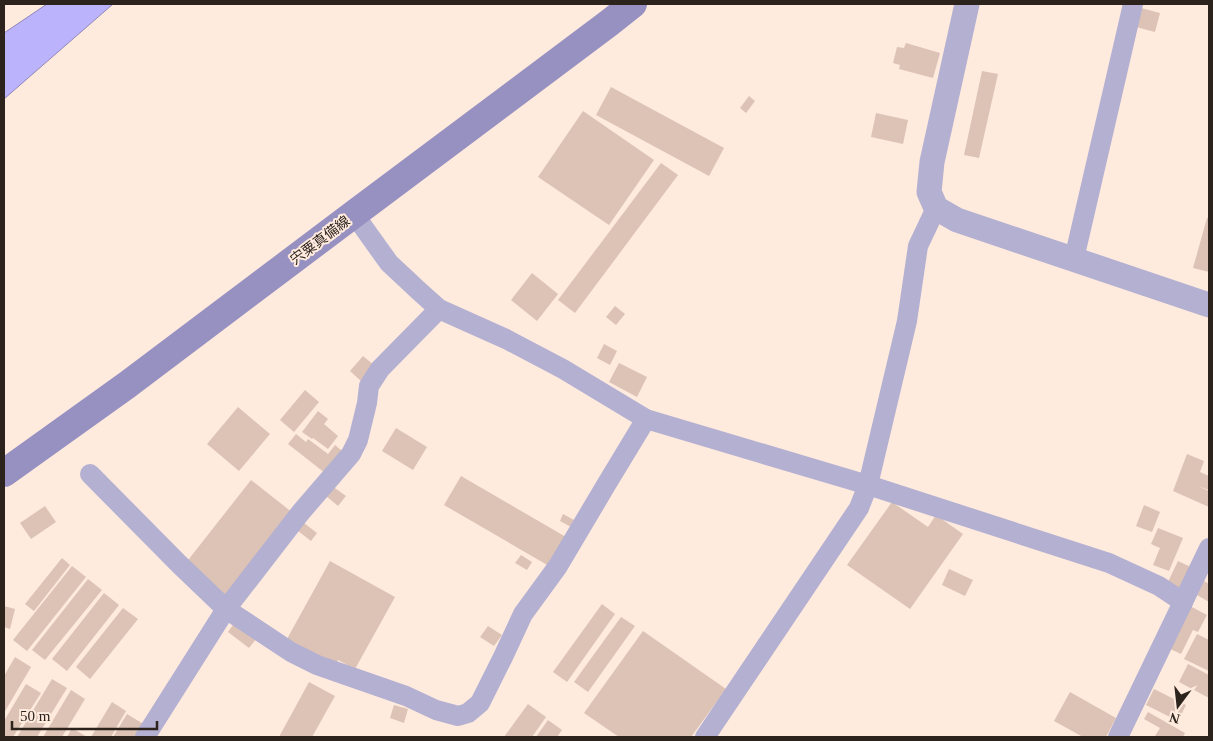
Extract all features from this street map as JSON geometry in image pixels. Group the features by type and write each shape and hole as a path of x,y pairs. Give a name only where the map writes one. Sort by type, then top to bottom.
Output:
{"main road":[{"name":"宍粟真備線","path":"4,473 127,386 633,4"}],"street":[{"path":"967,4 932,162 928,192 936,208 958,220 1209,305"},
{"path":"1074,259 1133,4"},
{"path":"705,737 859,508 868,485 907,321 918,246 936,208"},
{"path":"354,214 389,263 439,309 564,369 646,419 868,485 1108,563 1159,586 1183,602"},
{"path":"145,737 226,609 301,512 351,454 358,440 369,386 380,369 439,309"},
{"path":"90,474 226,609 291,652 317,665 406,696 436,710 458,716 468,713 480,703 523,614 558,566 646,419"},
{"path":"1118,737 1209,548"}],"shaded area":[{"path":"47,4 113,4 4,99 4,33"}],"building":[{"path":"1141,8 1160,13 1155,32 1136,27"},
{"path":"906,43 940,53 933,78 899,69 900,65 893,63 897,47 904,48"},
{"path":"982,71 998,74 979,158 964,155"},
{"path":"611,87 724,148 709,176 596,115"},
{"path":"749,96 755,101 746,113 740,108"},
{"path":"583,111 654,160 609,225 538,177"},
{"path":"876,113 908,120 903,144 871,137"},
{"path":"661,163 678,175 575,313 558,300"},
{"path":"1207,218 1209,218 1209,272 1193,268"},
{"path":"532,273 558,294 537,321 511,300"},
{"path":"615,306 625,314 616,325 606,317"},
{"path":"604,344 617,351 610,365 597,358"},
{"path":"363,356 375,366 361,381 350,371"},
{"path":"619,363 647,377 637,397 609,382"},
{"path":"305,390 319,402 294,432 280,420"},
{"path":"238,407 270,434 239,471 207,444"},
{"path":"318,411 328,419 324,424 338,436 328,449 302,432"},
{"path":"396,428 427,447 413,470 382,451"},
{"path":"296,434 306,442 308,439 328,454 335,445 342,451 325,473 288,444"},
{"path":"1187,454 1204,461 1200,472 1209,476 1209,490 1198,486 1209,491 1209,507 1173,491"},
{"path":"461,476 566,537 549,566 444,505"},
{"path":"251,480 293,513 224,597 185,564"},
{"path":"332,486 346,496 338,506 325,495"},
{"path":"892,502 928,527 936,515 963,534 910,609 847,565"},
{"path":"1144,505 1160,512 1152,532 1136,526"},
{"path":"45,506 56,522 31,539 20,523"},
{"path":"563,514 574,520 571,527 560,521"},
{"path":"304,523 317,533 311,541 298,531"},
{"path":"1158,528 1183,538 1169,571 1153,565 1160,548 1151,544"},
{"path":"521,555 532,562 527,570 515,563"},
{"path":"62,558 70,565 34,611 25,604"},
{"path":"330,561 395,597 355,669 338,660 335,665 287,639"},
{"path":"1178,561 1193,568 1182,591 1167,584"},
{"path":"72,566 86,577 27,651 13,640"},
{"path":"949,569 973,580 965,596 942,585"},
{"path":"88,579 102,590 45,660 32,650"},
{"path":"1204,581 1209,584 1209,602 1197,595"},
{"path":"104,593 119,605 67,671 52,659"},
{"path":"602,604 615,614 567,682 553,672"},
{"path":"4,606 15,609 10,629 4,627"},
{"path":"1190,606 1207,615 1198,632 1193,630 1181,654 1168,648"},
{"path":"123,608 138,619 90,679 76,667"},
{"path":"621,617 635,626 588,692 574,682"},
{"path":"235,622 256,639 249,648 228,632"},
{"path":"488,626 502,635 494,646 480,637"},
{"path":"643,631 726,689 691,737 619,737 584,713"},
{"path":"1197,634 1209,640 1209,671 1184,659"},
{"path":"15,657 31,667 4,713 4,676"},
{"path":"1188,664 1209,675 1209,698 1179,682"},
{"path":"52,679 67,688 37,737 17,737"},
{"path":"309,682 335,696 312,737 279,737"},
{"path":"26,684 41,693 13,737 4,737 4,721"},
{"path":"1154,689 1186,705 1178,721 1146,705"},
{"path":"71,690 85,699 62,737 43,737"},
{"path":"1070,692 1116,718 1106,737 1083,737 1054,721"},
{"path":"112,702 126,711 111,737 91,737"},
{"path":"528,704 546,717 532,737 504,737"},
{"path":"394,705 408,709 404,723 390,718"},
{"path":"1148,712 1185,733 1183,737 1155,736 1160,728 1144,719"},
{"path":"127,714 145,725 137,737 113,737"},
{"path":"548,720 562,730 557,737 536,737"},
{"path":"72,728 87,737 67,737"}]}
